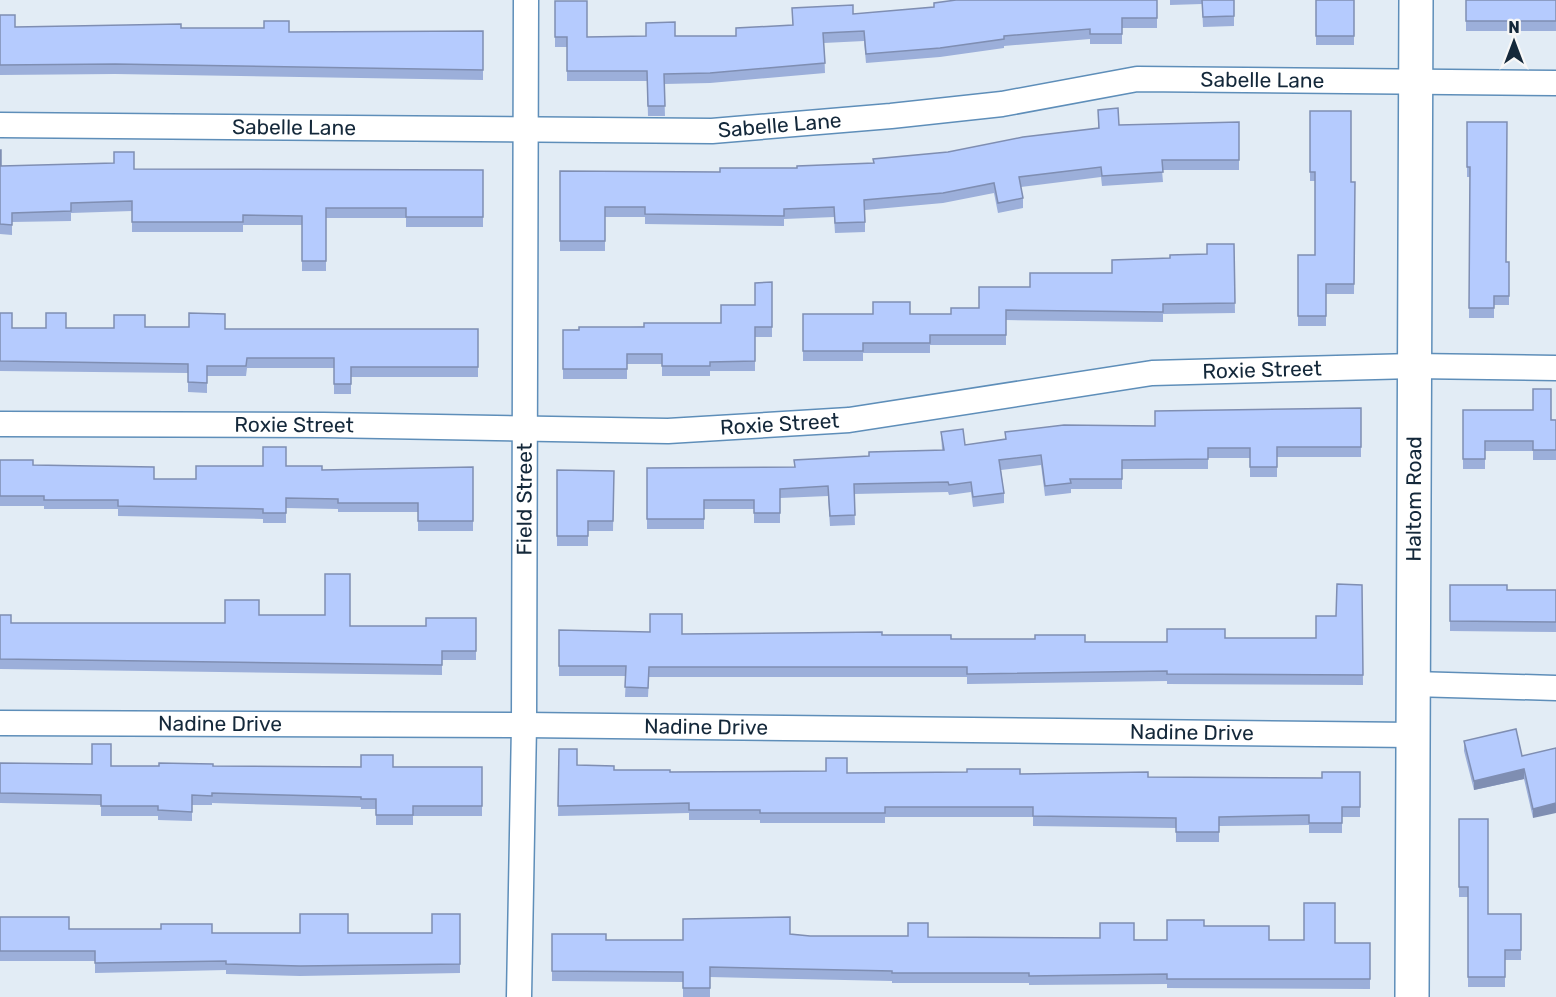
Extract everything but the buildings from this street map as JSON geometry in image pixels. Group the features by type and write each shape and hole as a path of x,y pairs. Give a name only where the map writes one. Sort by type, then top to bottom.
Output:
{"main road":[{"name":"Haltom Road","path":"1412,997 1416,0"}],"street":[{"name":"Field Street","path":"519,997 524,725 526,0"},
{"name":"Sabelle Lane","path":"0,125 526,130 736,129 1002,104 1137,80 1415,80 1556,83"},
{"name":"Roxie Street","path":"0,424 668,431 849,420 1152,373 1413,366 1556,368"},
{"path":"1413,684 1556,688"},
{"name":"Nadine Drive","path":"0,723 524,725 1413,735"}]}
